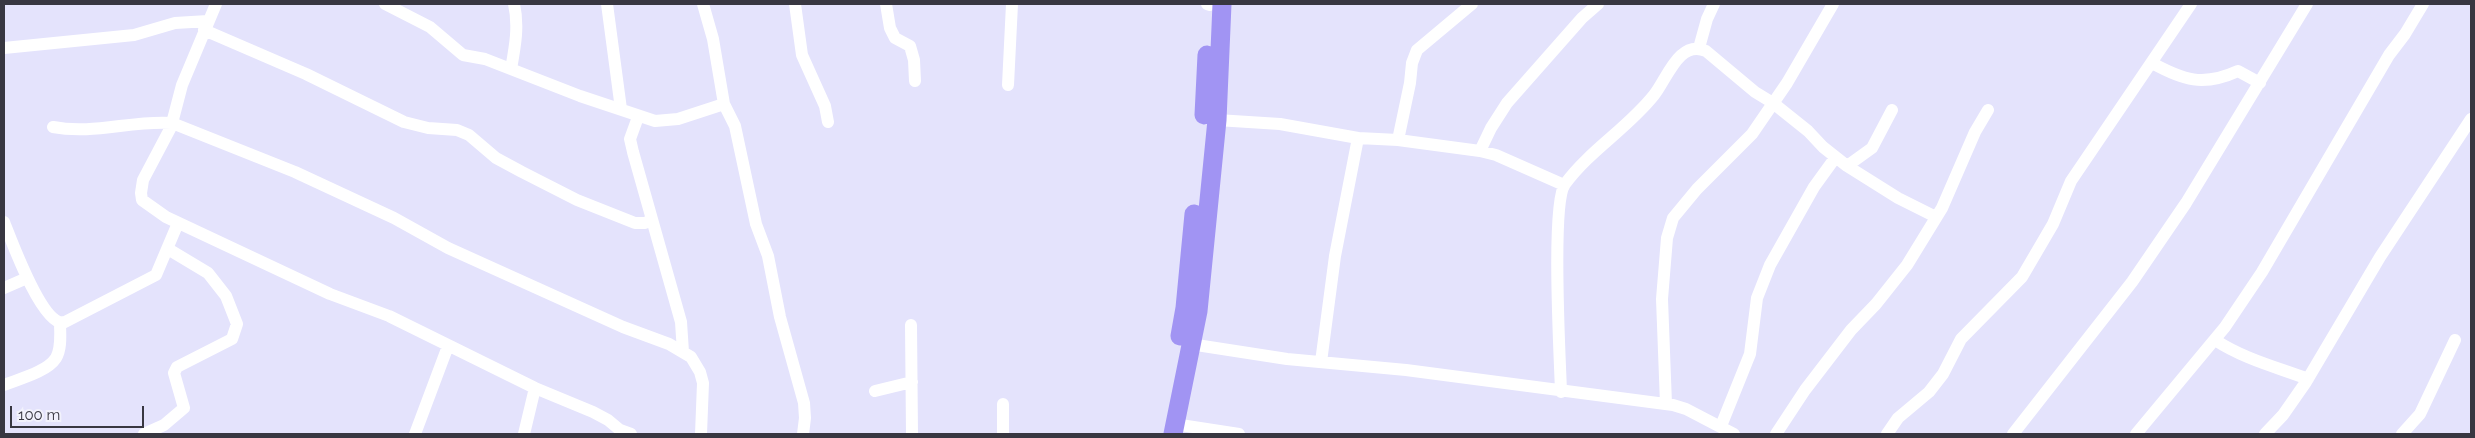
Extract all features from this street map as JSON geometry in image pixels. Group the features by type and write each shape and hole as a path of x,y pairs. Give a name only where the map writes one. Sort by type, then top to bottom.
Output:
{"highway":[{"path":"1169,431 1198,311 1217,120 1212,4"},
{"path":"1169,431 1185,308 1204,118 1212,4"}],"street":[{"path":"216,4 182,85 172,123 149,167 140,193 142,200 178,223 330,294 389,316 534,388 593,412 608,420 623,433"},
{"path":"385,4 430,27 463,54 511,69 580,96 622,109 638,117 668,121 724,104"},
{"path":"511,69 516,38 517,16 514,4"},
{"path":"607,4 622,109"},
{"path":"703,4 713,39 724,104 736,133 756,224 768,256 780,317 804,403 803,434"},
{"path":"795,4 802,55 825,106 828,122"},
{"path":"886,4 890,28 895,38 910,46 914,60 915,81"},
{"path":"1008,85 1012,4"},
{"path":"1398,140 1410,83 1412,63 1417,50 1472,4"},
{"path":"1480,151 1490,128 1507,103 1582,18 1598,4"},
{"path":"1699,48 1707,19 1714,4"},
{"path":"1666,404 1662,299 1669,227 1680,207 1752,134 1787,83 1834,4"},
{"path":"1888,434 1898,418 1929,392 1943,374 1961,339 2022,277 2053,224 2071,181 2191,4"},
{"path":"2013,434 2132,282 2186,203 2307,4"},
{"path":"2136,434 2215,340 2262,272 2389,55 2423,4"},
{"path":"4,48 84,38 134,35 175,23 206,26 404,122 428,128 450,129 463,133 496,158 576,200 635,223 645,223 651,220"},
{"path":"1561,392 1557,248 1560,205 1564,185 1654,94 1679,56 1692,49 1699,48 1713,56 1755,92 1773,103 1808,131 1835,158 1898,198 1936,217"},
{"path":"2152,63 2184,79 2219,78 2238,71 2260,83"},
{"path":"1847,166 1872,148 1892,110"},
{"path":"1776,434 1799,398 1851,330 1876,304 1907,265 1936,217 1974,132 1988,110"},
{"path":"638,117 630,139 650,207 651,220 681,322 683,352"},
{"path":"2265,434 2283,415 2308,379 2380,257 2471,119"},
{"path":"1217,120 1280,124 1358,138 1398,140 1480,151 1504,158 1564,185"},
{"path":"54,126 72,130 155,122 172,123 295,172 394,218 448,248 623,327 669,344 695,362 703,383 701,434"},
{"path":"1321,362 1335,256 1358,138"},
{"path":"1722,426 1750,354 1757,298 1770,265 1814,187 1835,158"},
{"path":"4,222 27,278 45,309 60,322 60,343 56,357 47,366 4,384"},
{"path":"60,322 70,320 119,292 150,279 159,270 178,223"},
{"path":"144,434 164,425 184,408 174,373 177,367 232,339 236,324 226,296 208,273 168,249"},
{"path":"4,288 27,278"},
{"path":"911,325 912,434"},
{"path":"2215,340 2234,352 2308,379"},
{"path":"2402,434 2420,414 2455,340"},
{"path":"1190,344 1666,404 1686,409 1722,426 1734,434"},
{"path":"415,434 448,346"},
{"path":"875,391 912,382"},
{"path":"524,434 534,388"},
{"path":"1003,404 1003,434"},
{"path":"1169,431 1239,434"}]}
